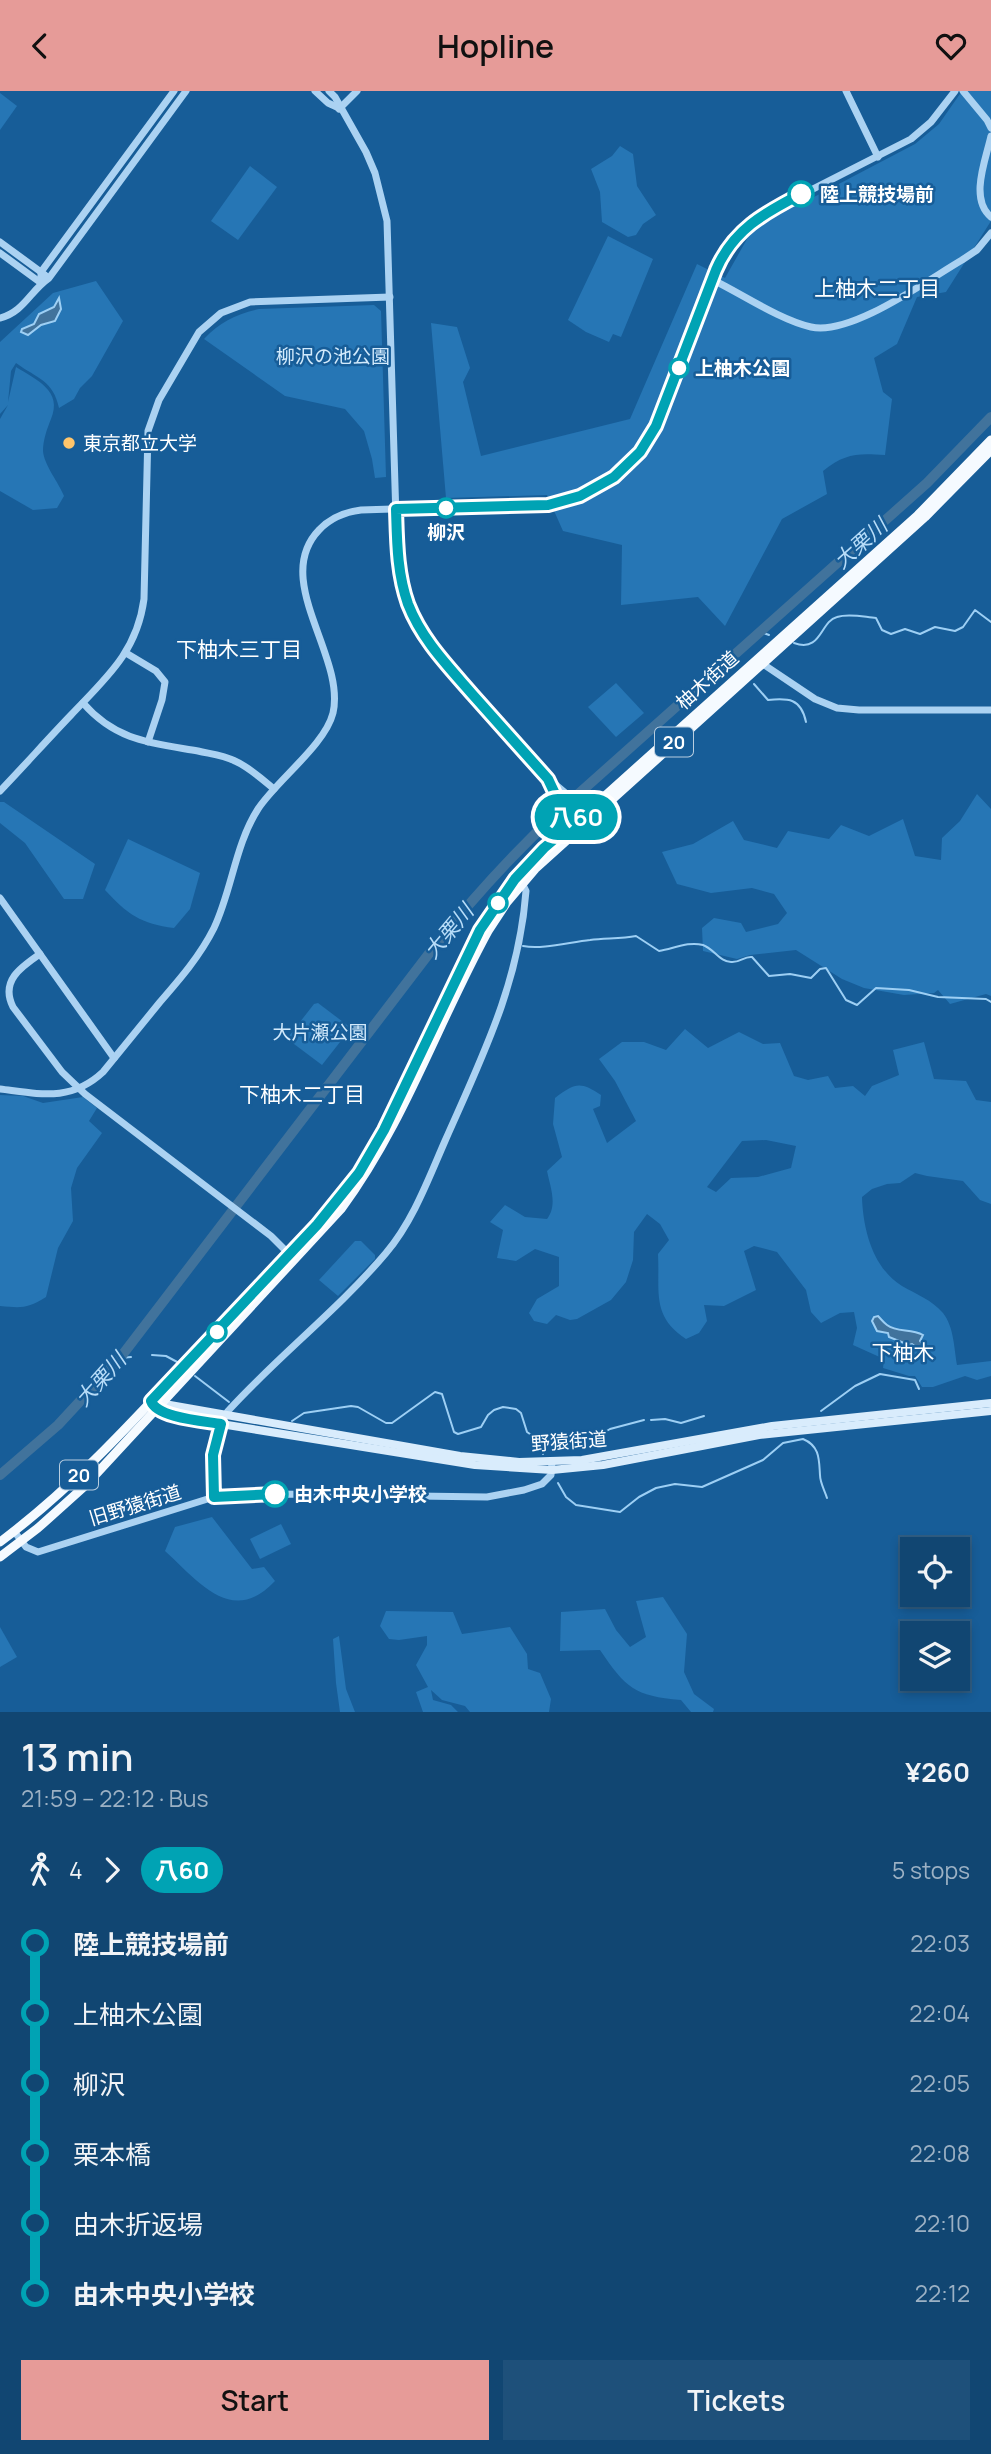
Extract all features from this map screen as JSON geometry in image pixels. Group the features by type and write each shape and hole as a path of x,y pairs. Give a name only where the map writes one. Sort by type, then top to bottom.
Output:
{"main road":[{"name":"柚木街道","path":"759,661 918,515 991,440"},
{"name":"柚木街道","path":"292,1257 342,1195 378,1142 474,942 493,910 528,865 925,517 991,450"},
{"name":"柚木街道","path":"157,1404 292,1257 341,1209 372,1164 398,1118 478,949 498,916 522,883 582,818"},
{"name":"野猿街道","path":"552,1466 772,1426 991,1403"},
{"name":"野猿街道","path":"157,1404 168,1414 223,1420 484,1466 603,1465 768,1434 991,1411"},
{"name":"20","path":"0,1542 63,1490 157,1404"},
{"name":"20","path":"0,1557 86,1485 157,1404"}],"street":[{"path":"41,283 41,272 174,91"},
{"path":"0,318 21,308 48,278 186,91"},
{"path":"315,91 339,109"},
{"path":"328,91 335,97 339,109 366,152 383,199 389,246 397,552 408,604 422,632 454,674 582,818"},
{"path":"339,109 357,91"},
{"path":"846,91 877,157"},
{"path":"963,91 991,128"},
{"path":"0,1089 46,1094 69,1092 89,1083 114,1058 208,939 224,904 248,826 274,789 322,735 331,719 334,705 332,683 303,582 307,549 321,528 341,514 362,510 548,505 580,496 614,477 634,458 654,431 713,280 730,244 758,217 918,134 939,114 953,94"},
{"path":"991,136 979,193 983,208 991,217"},
{"path":"713,280 794,321 815,328 832,328 868,314 962,260 977,250 991,233"},
{"path":"0,242 48,278"},
{"path":"0,253 41,283"},
{"path":"0,790 108,677 126,653 140,619 144,599 148,431 154,410 200,332 215,317 246,303 390,297"},
{"path":"126,653 156,671 165,683 163,700 148,742"},
{"path":"759,661 815,699 837,708 859,711 991,710"},
{"path":"83,703 116,732 148,742 234,760 274,789"},
{"path":"214,1497 213,1455 223,1420 377,1263 409,1220 492,1036 518,952 526,891 522,883"},
{"path":"0,898 114,1058"},
{"path":"40,954 20,968 10,980 8,995 13,1007 71,1081 271,1236 292,1257"},
{"name":"旧野猿街道","path":"21,1541 30,1550 38,1552 214,1497 275,1494 487,1497 537,1486 548,1479 552,1466"},
{"path":"14,1531 21,1541"}],"green space":[{"name":"上柚木公園","path":"962,91 991,91 991,221 946,292 917,297 897,344 874,358 883,392 892,399 885,455 852,455 823,471 827,494 782,519 725,626 698,597 621,605 622,545 563,531 547,495 446,498 431,323 457,327 470,368 463,382 481,456 630,419 697,264 725,278 751,232 781,211 814,197 915,144 939,124"},
{"path":"0,93 17,106 0,130"},
{"path":"620,146 633,154 637,186 656,215 643,224 636,235 628,237 602,222 600,192 591,169 612,156"},
{"path":"250,166 277,187 238,240 211,221"},
{"path":"608,236 653,259 621,337 613,334 609,342 568,320"},
{"path":"96,281 123,321 92,376 74,399 59,408 53,391 44,381 16,363 11,371 8,402 16,367 46,387 54,401 43,451 64,496 57,508 33,510 0,491 0,419 8,405 0,414 0,342 53,293"},
{"name":"柳沢の池公園","path":"374,305 381,311 386,477 375,478 364,431 345,409 285,396 204,339 229,320 259,309"},
{"path":"616,683 644,713 616,737 588,707"},
{"path":"977,794 991,809 991,996 986,994 950,1004 938,990 934,993 904,995 864,988 842,979 796,950 737,959 703,951 702,928 714,918 741,923 746,932 778,924 787,913 774,894 752,888 711,893 677,884 662,852 693,844 733,821 744,840 777,848 788,831 829,839 841,825 869,836 903,819 915,856 941,860 942,838 960,821"},
{"path":"0,802 4,802 95,864 83,899 64,899 25,843 0,823"},
{"path":"128,839 200,873 190,909 174,928 143,921 120,905 105,890"},
{"name":"大片瀬公園","path":"318,1003 351,1028 322,1065 290,1041 289,1036 314,1004"},
{"path":"685,1029 708,1048 739,1032 763,1044 780,1043 794,1076 808,1080 828,1076 835,1088 853,1086 865,1096 872,1086 899,1075 893,1050 924,1042 934,1079 966,1081 976,1100 991,1102 991,1204 980,1200 963,1181 915,1173 900,1183 872,1189 862,1197 867,1235 884,1269 902,1286 929,1301 943,1313 951,1331 957,1365 991,1361 991,1376 977,1380 965,1376 933,1387 922,1387 915,1376 883,1368 884,1359 853,1345 857,1328 854,1312 840,1313 821,1323 811,1312 806,1290 777,1252 754,1246 744,1251 756,1290 724,1306 704,1305 707,1321 699,1333 686,1339 667,1321 662,1312 658,1254 669,1240 660,1224 647,1214 634,1232 633,1260 626,1282 611,1300 577,1319 570,1320 556,1315 547,1324 534,1321 529,1313 537,1299 559,1286 559,1257 535,1249 516,1261 497,1258 503,1230 490,1222 505,1205 525,1217 547,1219 550,1214 552,1195 547,1171 562,1157 553,1124 555,1098 578,1086 588,1087 601,1095 600,1106 593,1109 607,1143 636,1121 615,1081 599,1059 622,1042 644,1042 666,1050","holes":["766,1140 796,1146 791,1168 758,1177 731,1178 716,1192 707,1187 742,1141"]},
{"path":"0,1095 23,1096 43,1103 83,1097 97,1108 89,1121 102,1133 77,1168 71,1188 73,1221 58,1248 46,1297 24,1307 0,1306"},
{"path":"355,1241 361,1241 375,1255 375,1259 338,1296 319,1280"},
{"path":"212,1517 252,1569 264,1567 275,1581 259,1594 244,1600 230,1600 216,1595 165,1551 175,1527"},
{"path":"281,1524 291,1544 260,1559 250,1539"},
{"path":"663,1597 687,1634 684,1672 694,1694 714,1709 713,1712 691,1712 681,1700 652,1696 633,1688 617,1673 600,1650 560,1651 561,1612 605,1609 616,1630 630,1647 646,1637 636,1601"},
{"path":"386,1611 453,1612 462,1634 510,1627 527,1654 528,1669 540,1673 551,1699 549,1712 470,1712 465,1706 442,1700 431,1690 433,1700 451,1705 458,1712 423,1712 416,1692 428,1687 416,1665 427,1645 427,1636 389,1639 380,1626"},
{"path":"0,1627 17,1657 0,1667"},
{"path":"339,1636 346,1689 355,1712 340,1712 333,1639"}],"shaded area":[{"path":"59,298 61,309 55,321 41,325 28,335 21,332 34,324 39,314 54,307"},
{"path":"878,1316 891,1327 923,1335 920,1341 926,1349 924,1353 912,1344 877,1331 872,1321"}],"waterway":[{"name":"大栗川","path":"0,1475 58,1425 120,1358 434,947 508,861 557,813 927,483 991,417"},
{"path":"794,643 810,644 831,620 846,615 876,618 882,630 891,634 905,629 920,634 935,627 955,631 963,627 975,610 991,622"},
{"name":"大栗川","path":"761,632 769,635"},
{"path":"754,684 768,700 793,701 801,708 806,722"},
{"path":"523,946 547,946 636,936 659,951 697,944 707,947 727,961 752,957 769,976 790,974 811,978 820,969 826,968 846,1000 857,1005 876,988 909,990 938,997 986,999 991,1002"},
{"path":"152,1355 166,1356 179,1363"},
{"path":"120,1358 131,1357"},
{"path":"821,1411 855,1386 880,1374 915,1380 919,1389"},
{"path":"195,1376 229,1402"},
{"path":"292,1421 304,1413 351,1406 358,1407 386,1423 392,1423 435,1392 442,1394 454,1432 458,1434 481,1427 494,1410 503,1407 516,1409 521,1413 527,1432 543,1443 543,1454"},
{"path":"651,1420 665,1419 681,1423 704,1416"},
{"path":"544,1443 595,1438 610,1429 644,1420"},
{"path":"558,1483 566,1497 576,1505 620,1512 656,1488 675,1484 702,1487 763,1460 783,1443 803,1439 813,1445 818,1454 821,1481 827,1498"}],"bus line":[{"name":"八60","path":"275,1494 214,1497 213,1455 221,1424 168,1414 156,1410 151,1401 317,1225 359,1173 384,1130 480,930 515,879 544,848 578,819 556,796 548,779 454,674 422,632 408,604 401,579 396,509 548,505 580,496 619,473 640,452 662,414 716,270 727,249 745,227 758,217 801,194"}],"place":[{"name":"陸上競技場前","path":"801,194"},
{"name":"上柚木公園","path":"679,368"},
{"name":"東京都立大学","path":"69,443"},
{"name":"柳沢","path":"446,508"},
{"name":"由木中央小学校","path":"275,1494"}],"district":[{"name":"上柚木二丁目","path":"877,288"},
{"name":"下柚木三丁目","path":"239,649"},
{"name":"下柚木二丁目","path":"302,1094"},
{"name":"下柚木","path":"903,1352"}]}
